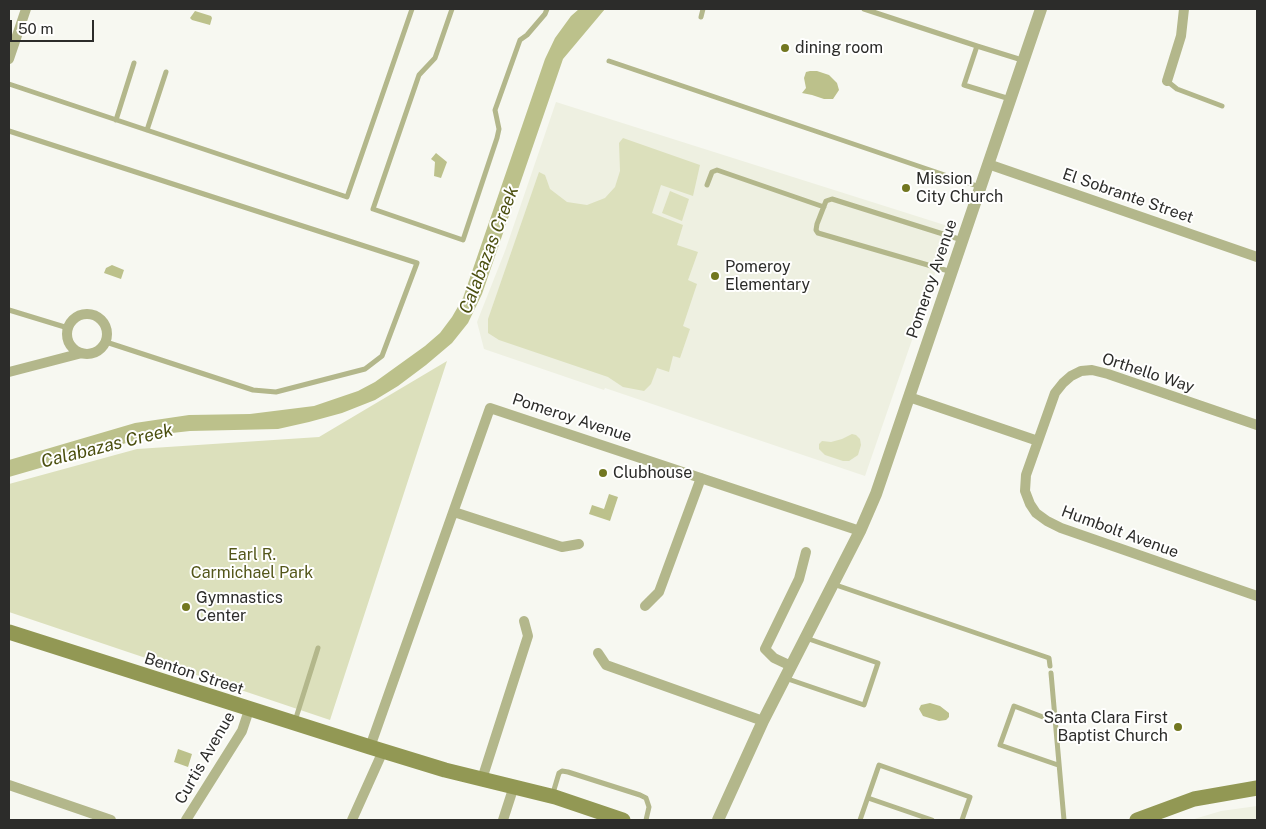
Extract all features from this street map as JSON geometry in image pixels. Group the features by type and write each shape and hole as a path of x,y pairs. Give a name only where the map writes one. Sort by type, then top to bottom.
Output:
{"main road":[{"name":"Benton Street","path":"9,632 294,724 482,779 552,796 624,820"},
{"path":"1137,820 1194,799 1257,788"}],"street":[{"path":"9,60 26,9"},
{"name":"Pomeroy Avenue","path":"718,820 763,721 860,531 876,494 1041,9"},
{"path":"1168,81 1181,36 1184,9"},
{"name":"El Sobrante Street","path":"988,164 1257,257"},
{"path":"9,372 82,353 94,353 99,350 106,342 107,330 105,324 97,316 91,314 79,315 70,323 68,328 68,341 82,353"},
{"name":"Orthello Way","path":"1038,441 1055,393 1062,383 1076,373 1092,370 1257,425"},
{"path":"909,397 1038,441"},
{"name":"Pomeroy Avenue","path":"454,512 490,408 860,531"},
{"name":"Humbolt Avenue","path":"1038,441 1026,475 1025,491 1036,514 1047,522 1257,596"},
{"path":"645,606 658,592 701,478"},
{"path":"352,820 365,794 376,749 454,512 562,547 579,544"},
{"path":"788,672 765,650 799,579 806,552"},
{"path":"482,779 528,636 524,621"},
{"path":"598,653 606,665 763,721"},
{"name":"Curtis Avenue","path":"186,820 242,731 249,710"},
{"path":"9,785 111,820"},
{"path":"503,820 514,786"}],"lane":[{"path":"9,84 347,197 412,9"},
{"path":"452,9 435,58 419,75 373,209 463,240 497,138 499,129 495,110 520,40 527,35 547,9"},
{"path":"701,17 704,9"},
{"path":"864,9 1024,61"},
{"path":"977,46 964,85 1010,100"},
{"path":"610,61 980,187"},
{"path":"116,120 134,63"},
{"path":"147,130 166,72"},
{"path":"1168,81 1178,89 1222,106"},
{"path":"9,131 417,264 382,356 365,369 276,392 252,390 106,342"},
{"path":"707,185 712,172 717,170 824,207"},
{"path":"952,272 818,233 816,228 826,201 832,198 962,240"},
{"path":"9,310 68,328"},
{"path":"833,584 1049,658 1050,666"},
{"path":"788,672 864,705 878,663 805,638"},
{"path":"294,724 318,648"},
{"path":"1051,673 1064,820"},
{"path":"1055,714 1043,717 1014,706 1000,745 1058,765"},
{"path":"860,820 879,765 970,796 962,820"},
{"path":"552,796 559,773 562,771 568,772 646,798 649,807 646,820"},
{"path":"868,798 932,820"}],"shaded area":[{"name":"Pomeroy Elementary","path":"556,102 951,227 865,476 484,349 477,322 505,251"},
{"path":"1257,806 1257,820 1191,820 1221,811"}],"green space":[{"path":"623,138 700,165 693,196 661,185 652,213 683,225 677,245 698,252 688,280 697,284 683,326 690,329 680,358 673,356 669,372 657,368 651,384 644,391 623,387 608,377 499,340 488,333 488,319 539,172 545,175 550,189 567,202 587,205 605,198 615,187 620,171 619,143"},
{"path":"670,191 689,199 682,221 662,213"},
{"name":"Earl R. Carmichael Park","path":"447,361 330,720 9,612 9,484 137,449 319,437"},
{"path":"852,434 860,439 861,445 858,455 849,461 825,455 819,449 819,444 822,441 831,442"}],"water":[{"name":"Calabazas Creek","path":"579,9 605,9 563,59 482,294 468,323 452,343 426,365 375,400 342,413 309,422 278,429 190,431 163,434 9,477 9,460 135,423 189,415 250,414 314,406 358,391 375,382 425,346 440,333 463,298 545,59 555,38 571,16"},
{"path":"195,11 211,16 210,25 192,20 190,18"},
{"path":"810,71 829,75 837,83 839,90 833,99 824,99 802,93 806,88 804,78 806,72"},
{"path":"436,153 447,162 441,178 434,176 435,162 431,159"},
{"path":"112,265 124,270 121,279 104,273 106,268"},
{"path":"609,494 618,497 610,521 589,514 592,505 604,509"},
{"path":"930,703 940,706 949,713 949,717 946,720 939,721 923,716 919,709 921,705"},
{"path":"178,749 192,754 188,767 174,762"}],"place":[{"name":"dining room","path":"785,48"},
{"name":"Mission City Church","path":"906,188"},
{"name":"Pomeroy Elementary","path":"715,276"},
{"name":"Clubhouse","path":"603,473"},
{"name":"Gymnastics Center","path":"186,607"},
{"name":"Santa Clara First Baptist Church","path":"1178,727"}]}
